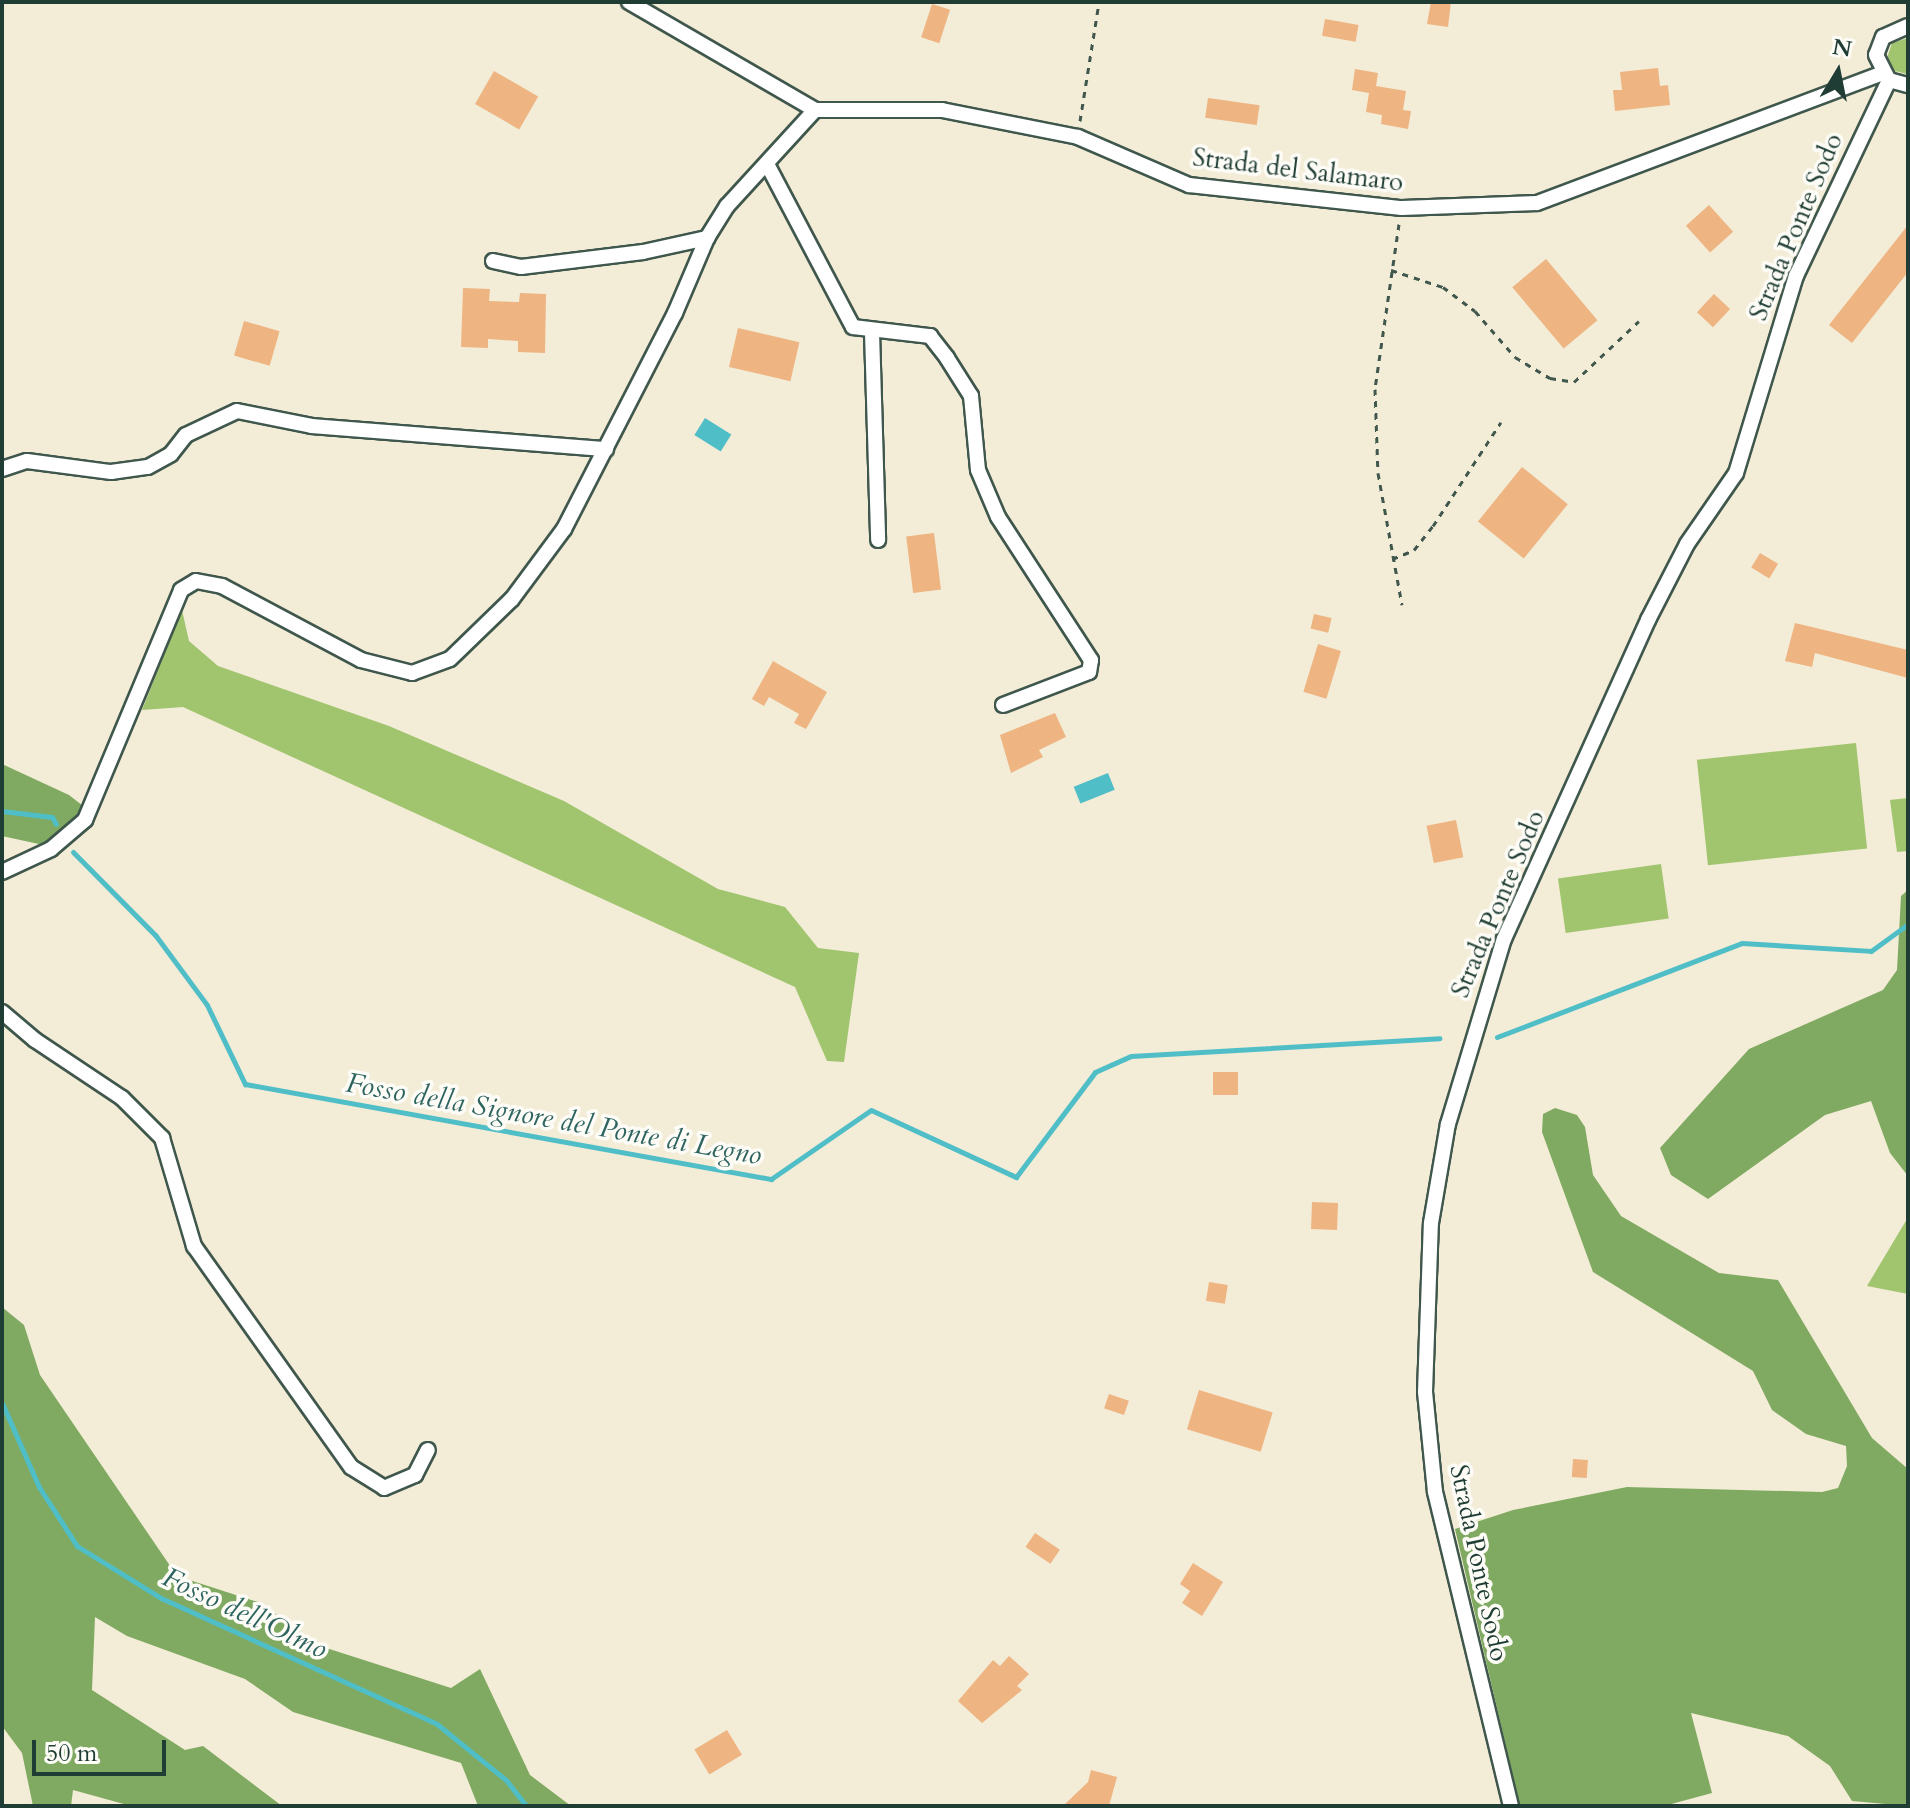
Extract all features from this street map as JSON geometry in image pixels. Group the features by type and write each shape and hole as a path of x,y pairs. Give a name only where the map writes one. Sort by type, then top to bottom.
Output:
{"street":[{"path":"2,872 51,849 85,820 181,590 196,581 222,586 361,660 412,673 450,659 512,599 564,529 606,449 707,238 727,206 815,110 629,2"},
{"name":"Strada Ponte Sodo","path":"1511,1806 1435,1492 1425,1392 1431,1223 1448,1124 1504,939 1648,620 1687,544 1736,473 1796,276 1886,76 1878,45 1890,31 1908,26"},
{"path":"1886,76 1908,85"},
{"name":"Strada del Salamaro","path":"815,110 942,110 1078,137 1189,185 1402,208 1537,203 1886,76"},
{"path":"767,164 853,327 872,332 930,336 947,358 971,396 978,470 998,517 1091,660 1089,672 1003,705"},
{"path":"493,261 521,267 707,238"},
{"path":"872,332 878,540"},
{"path":"2,469 27,461 111,472 148,467 171,454 186,435 237,411 312,426 606,449"},
{"path":"2,1012 122,1098 162,1138 194,1246 351,1467 384,1488 415,1475 428,1450"}],"path":[{"path":"1078,137 1099,2"},
{"path":"1402,208 1375,389 1378,473 1402,605"},
{"path":"1391,270 1443,287 1475,311 1515,357 1550,378 1574,382 1602,362 1639,321"},
{"path":"1392,559 1414,550 1501,422"}],"green space":[{"path":"1908,38 1907,74 1895,71 1887,58 1892,43"},
{"path":"182,610 189,641 218,666 389,726 564,801 718,889 785,907 818,948 859,953 844,1062 827,1061 795,987 183,707 142,710"},
{"path":"1856,743 1867,848 1708,865 1697,760"},
{"path":"2,764 69,795 87,809 48,846 2,836"},
{"path":"1908,798 1908,851 1897,852 1890,800"},
{"path":"1661,864 1669,918 1566,933 1558,878"},
{"path":"1908,890 1908,1176 1890,1153 1871,1101 1825,1115 1708,1199 1671,1175 1660,1148 1749,1049 1883,990 1897,970 1901,896"},
{"path":"1555,1108 1577,1115 1585,1127 1593,1175 1621,1216 1719,1273 1778,1280 1872,1438 1908,1469 1908,1806 1852,1801 1830,1766 1788,1736 1691,1713 1712,1793 1664,1806 1520,1806 1455,1529 1513,1510 1627,1487 1822,1492 1838,1488 1847,1466 1846,1446 1806,1434 1772,1410 1753,1371 1593,1272 1542,1132 1543,1114"},
{"path":"1908,1216 1908,1294 1867,1286 1907,1219"},
{"path":"2,1307 24,1325 40,1375 177,1576 261,1603 317,1645 451,1688 480,1669 530,1775 571,1806 478,1806 461,1763 293,1712 245,1679 127,1636 95,1617 92,1690 185,1750 203,1746 282,1806 131,1806 73,1790 71,1806 33,1806 22,1753 2,1726"}],"water":[{"path":"705,418 731,434 721,451 694,435"},
{"path":"1108,773 1115,790 1080,804 1074,787"}],"building":[{"path":"1431,2 1451,2 1448,27 1427,24"},
{"path":"932,4 950,10 939,43 921,37"},
{"path":"1325,19 1358,25 1356,42 1322,36"},
{"path":"1658,68 1660,86 1668,85 1670,105 1615,111 1613,90 1622,90 1620,72"},
{"path":"1355,69 1378,73 1376,86 1406,91 1403,110 1411,111 1408,129 1381,124 1382,115 1366,112 1369,93 1352,90"},
{"path":"494,71 538,96 519,129 475,104"},
{"path":"1208,98 1259,105 1257,125 1205,118"},
{"path":"1709,205 1733,232 1710,252 1686,226"},
{"path":"1908,225 1908,272 1852,343 1829,325"},
{"path":"1546,259 1597,320 1564,349 1512,287"},
{"path":"463,288 490,289 489,301 519,302 520,293 546,294 545,353 518,352 518,341 488,339 488,348 461,347"},
{"path":"1714,294 1730,309 1713,327 1697,312"},
{"path":"244,321 280,331 270,366 234,356"},
{"path":"738,328 799,342 790,381 729,367"},
{"path":"1522,467 1568,504 1524,559 1478,521"},
{"path":"934,533 941,590 913,593 906,536"},
{"path":"1760,553 1778,564 1769,578 1751,568"},
{"path":"1314,614 1332,618 1328,633 1311,629"},
{"path":"1795,623 1908,650 1908,678 1815,653 1812,667 1785,661"},
{"path":"1318,644 1341,651 1326,699 1303,692"},
{"path":"773,661 827,692 806,729 794,723 799,714 769,697 764,706 752,699"},
{"path":"1055,713 1066,737 1039,750 1043,757 1011,773 1000,735"},
{"path":"1456,820 1463,857 1434,863 1427,826"},
{"path":"1213,1072 1238,1072 1238,1095 1213,1095"},
{"path":"1312,1202 1338,1203 1337,1230 1311,1229"},
{"path":"1209,1282 1228,1285 1225,1304 1206,1301"},
{"path":"1199,1390 1273,1413 1261,1452 1187,1429"},
{"path":"1109,1394 1129,1401 1124,1415 1104,1408"},
{"path":"1573,1459 1588,1460 1587,1478 1572,1477"},
{"path":"1035,1533 1060,1550 1050,1564 1025,1547"},
{"path":"1193,1563 1223,1582 1202,1616 1182,1603 1190,1591 1180,1584"},
{"path":"1009,1656 1029,1674 1017,1686 1022,1690 982,1723 958,1701 993,1660 1000,1666"},
{"path":"727,1730 742,1755 709,1774 694,1750"},
{"path":"1091,1770 1117,1777 1109,1806 1063,1806 1088,1782"}],"waterway":[{"name":"Fosso della Signore del Ponte di Legno","path":"2,811 52,817 56,824"},
{"name":"Fosso della Signore del Ponte di Legno","path":"73,852 156,936 207,1005 245,1084 771,1179 871,1110 1016,1177 1095,1072 1131,1056 1439,1038"},
{"path":"1497,1037 1742,943 1871,951 1908,924"},
{"name":"Fosso dell'Olmo","path":"2,1403 39,1487 77,1546 161,1598 437,1724 506,1780 526,1806"}]}
